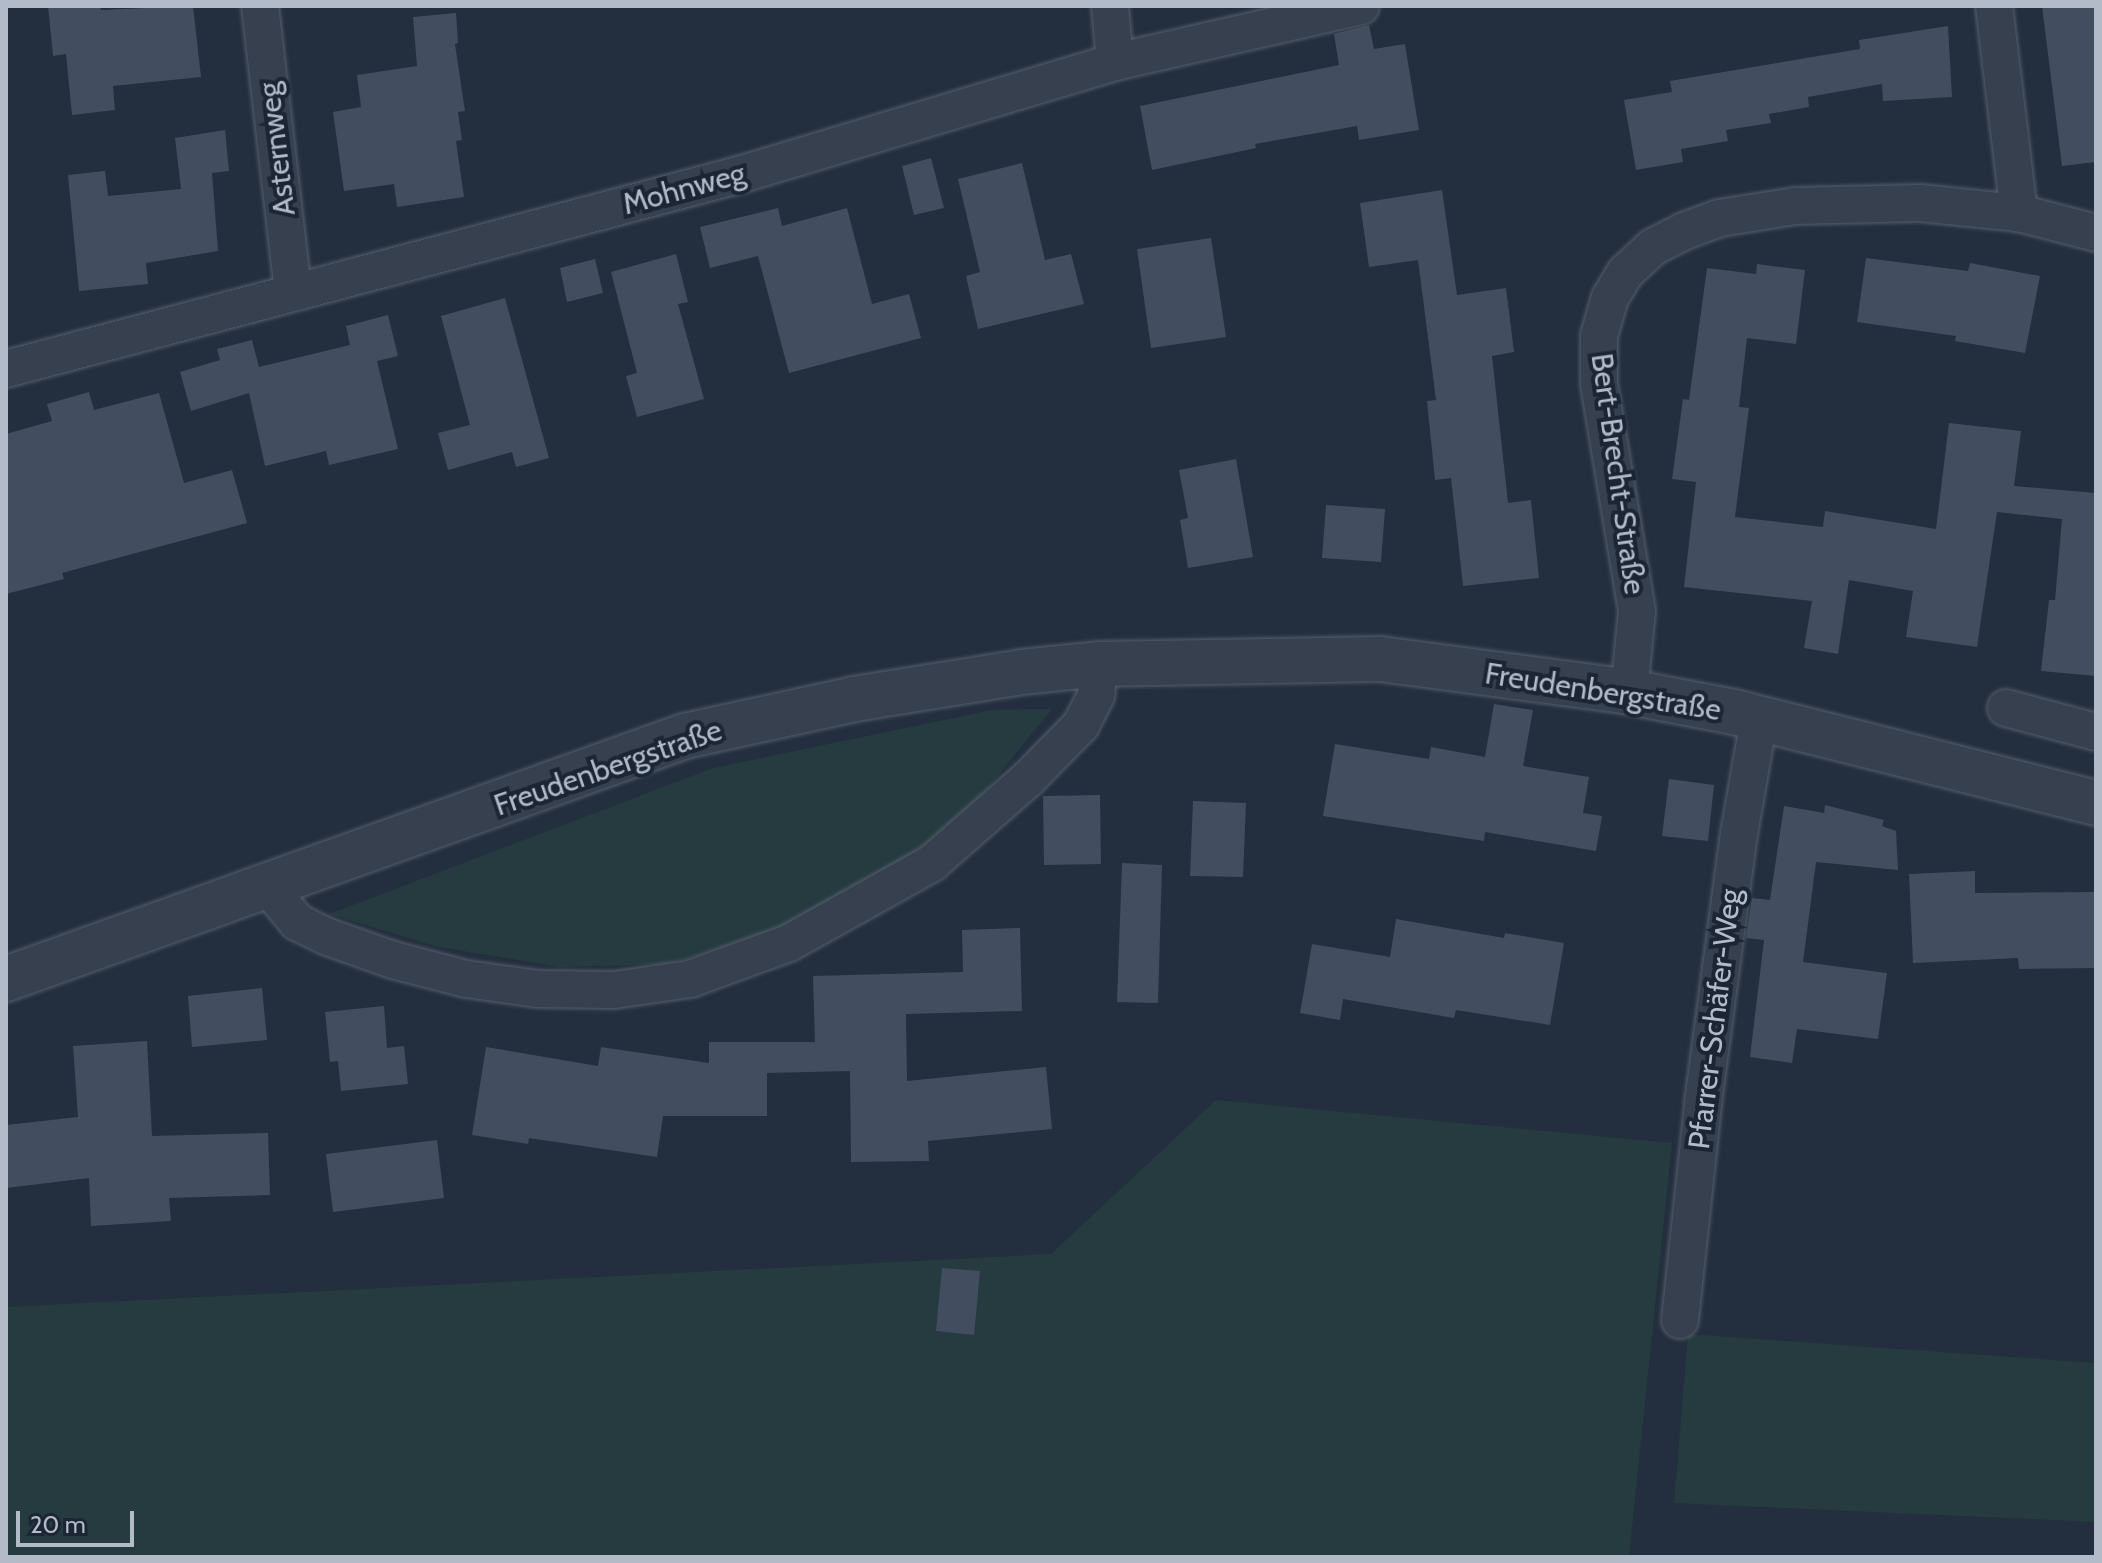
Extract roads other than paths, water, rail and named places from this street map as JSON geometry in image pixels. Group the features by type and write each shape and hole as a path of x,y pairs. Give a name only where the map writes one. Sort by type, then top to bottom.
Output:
{"street":[{"name":"Asternweg","path":"260,6 293,291"},
{"path":"1110,6 1115,62"},
{"name":"Mohnweg","path":"6,369 742,174 1115,62 1361,6"},
{"path":"1994,6 2019,213"},
{"name":"Bert-Brecht-Straße","path":"1629,692 1637,611 1599,383 1599,336 1610,298 1625,273 1653,247 1684,231 1720,218 1795,206 1920,203 2019,213 2096,233"},
{"name":"Freudenbergstraße","path":"6,979 269,888 685,736 854,699 1022,672 1099,664 1380,659 1629,692 1759,719 2096,803"},
{"path":"269,888 297,922 328,937 393,960 466,979 539,989 614,990 690,979 789,943 932,863 1029,778 1081,725 1096,695 1099,664"},
{"path":"2006,708 2096,732"},
{"name":"Pfarrer-Schäfer-Weg","path":"1680,1320 1703,1103 1739,834 1759,719"}]}
